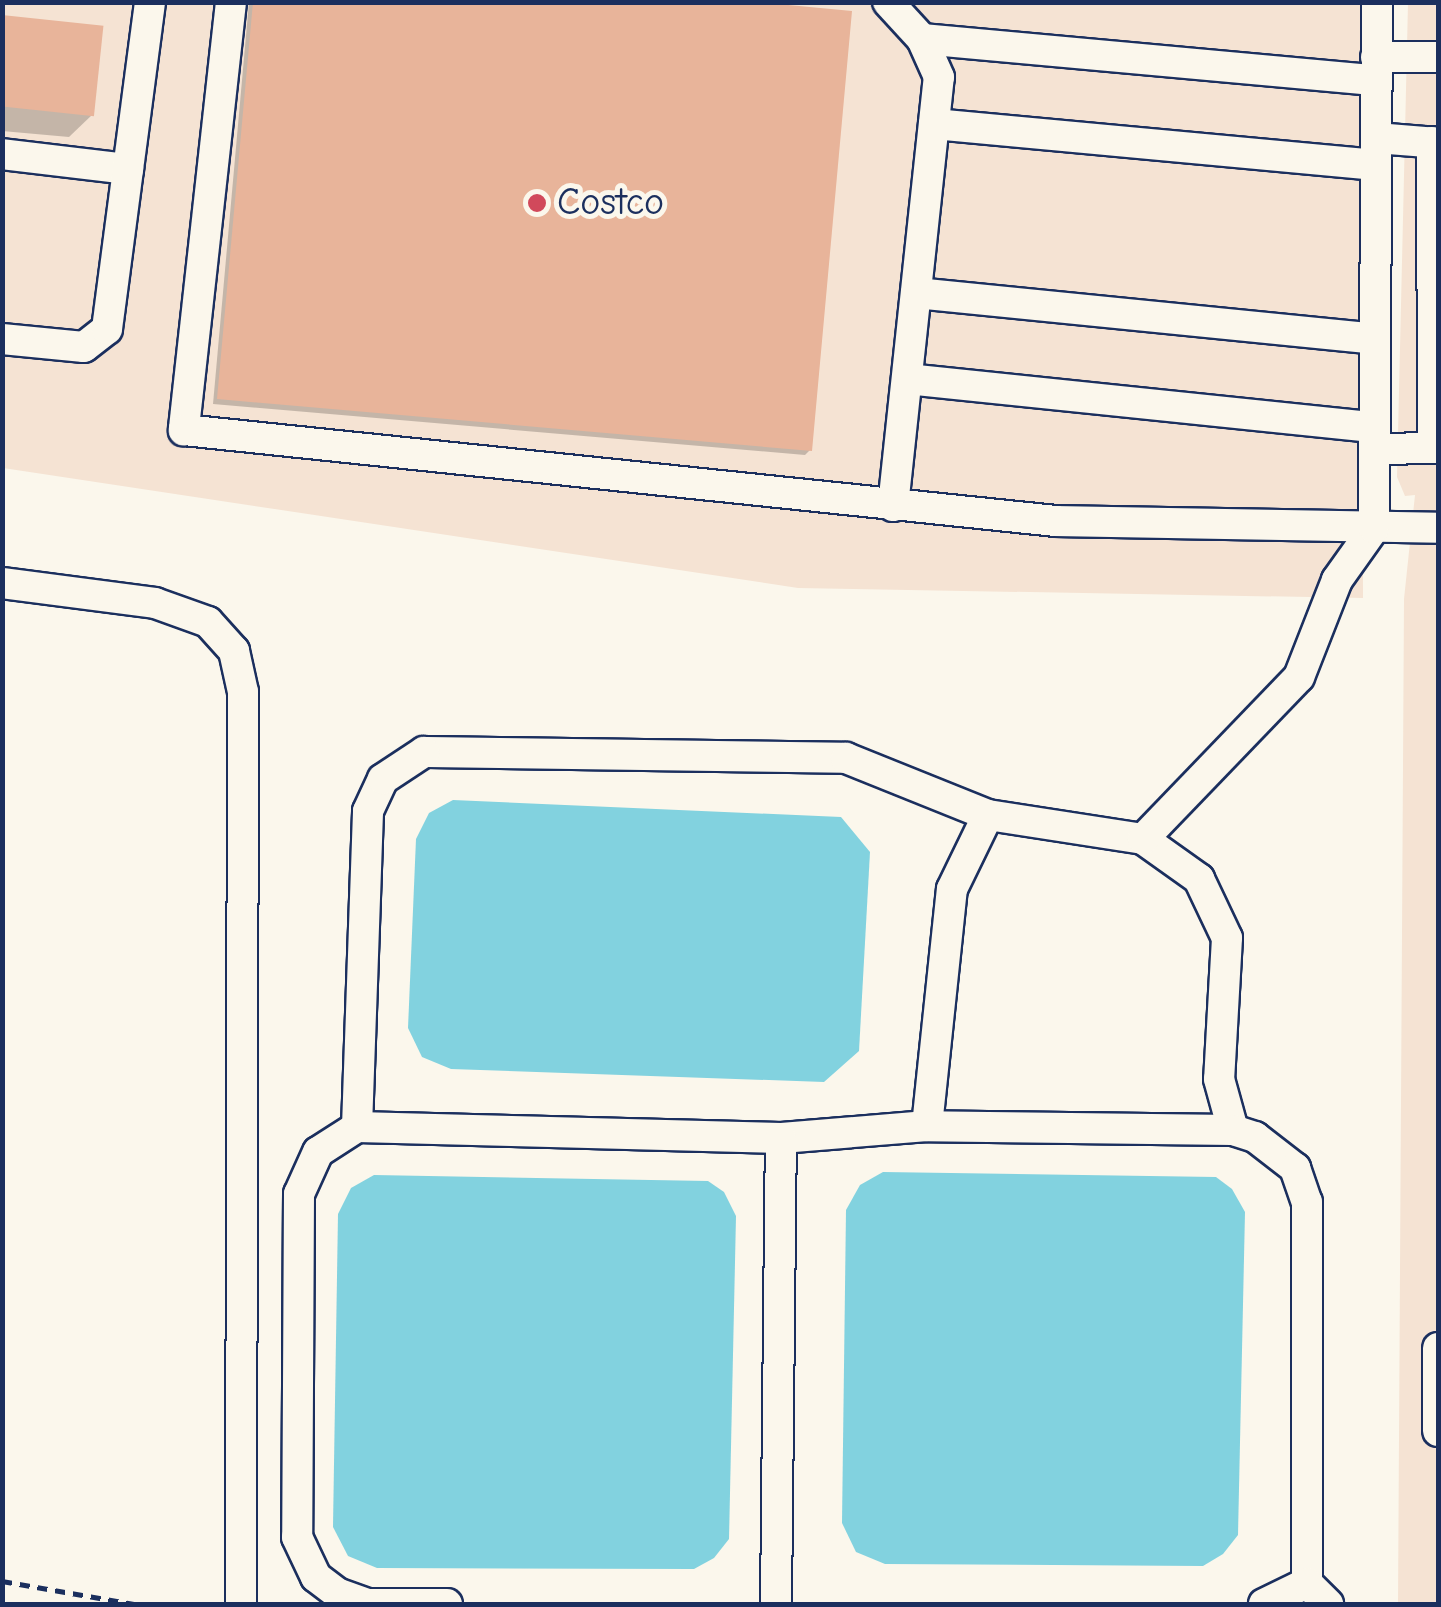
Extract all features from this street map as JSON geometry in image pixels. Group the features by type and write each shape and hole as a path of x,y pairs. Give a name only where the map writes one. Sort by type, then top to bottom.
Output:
{"lane":[{"path":"2,339 84,348 107,329 150,2"},
{"path":"231,2 184,430 1055,521 1438,528"},
{"path":"888,2 922,40 939,77 893,506"},
{"path":"1143,840 1299,676 1338,580 1374,528 1376,2"},
{"path":"922,40 1376,68 1438,58"},
{"path":"906,380 1436,448 1435,143 1376,151 934,124"},
{"path":"2,154 128,169"},
{"path":"916,292 1375,339"},
{"path":"2,583 155,603 208,622 234,650 242,692 241,1604"},
{"path":"357,1127 368,811 383,779 424,752 846,758 988,816 1143,840 1199,879 1226,938 1219,1079 1233,1130"},
{"path":"928,1126 952,889 988,816"},
{"path":"447,1604 367,1604 337,1593 316,1576 297,1537 299,1194 318,1152 357,1127 781,1138 928,1126 1233,1130 1255,1137 1295,1168 1308,1202 1306,1583 1328,1604"},
{"path":"776,1604 781,1138"},
{"path":"1438,1348 1438,1431"},
{"path":"1264,1604 1306,1583"}],"path":[{"path":"2,1581 134,1604"}],"shaded area":[{"path":"2,3 1362,3 1363,598 798,588 3,468"},
{"path":"1408,3 1438,3 1438,1604 1398,1604 1404,599 1415,495 1405,496 1397,477"}],"water":[{"path":"453,800 841,817 870,852 859,1051 824,1082 451,1069 422,1057 408,1028 416,839 429,813"},
{"path":"883,1172 1216,1177 1232,1189 1245,1212 1238,1535 1223,1554 1203,1566 885,1564 856,1552 842,1523 846,1210 860,1185"},
{"path":"374,1175 708,1181 724,1192 736,1216 729,1539 714,1558 694,1569 377,1568 348,1556 333,1527 338,1214 351,1188"}],"building":[{"path":"253,2 758,2 852,11 812,451 217,399"},
{"path":"2,15 103,26 94,116 2,107"}],"place":[{"name":"Costco","path":"537,203"}]}
